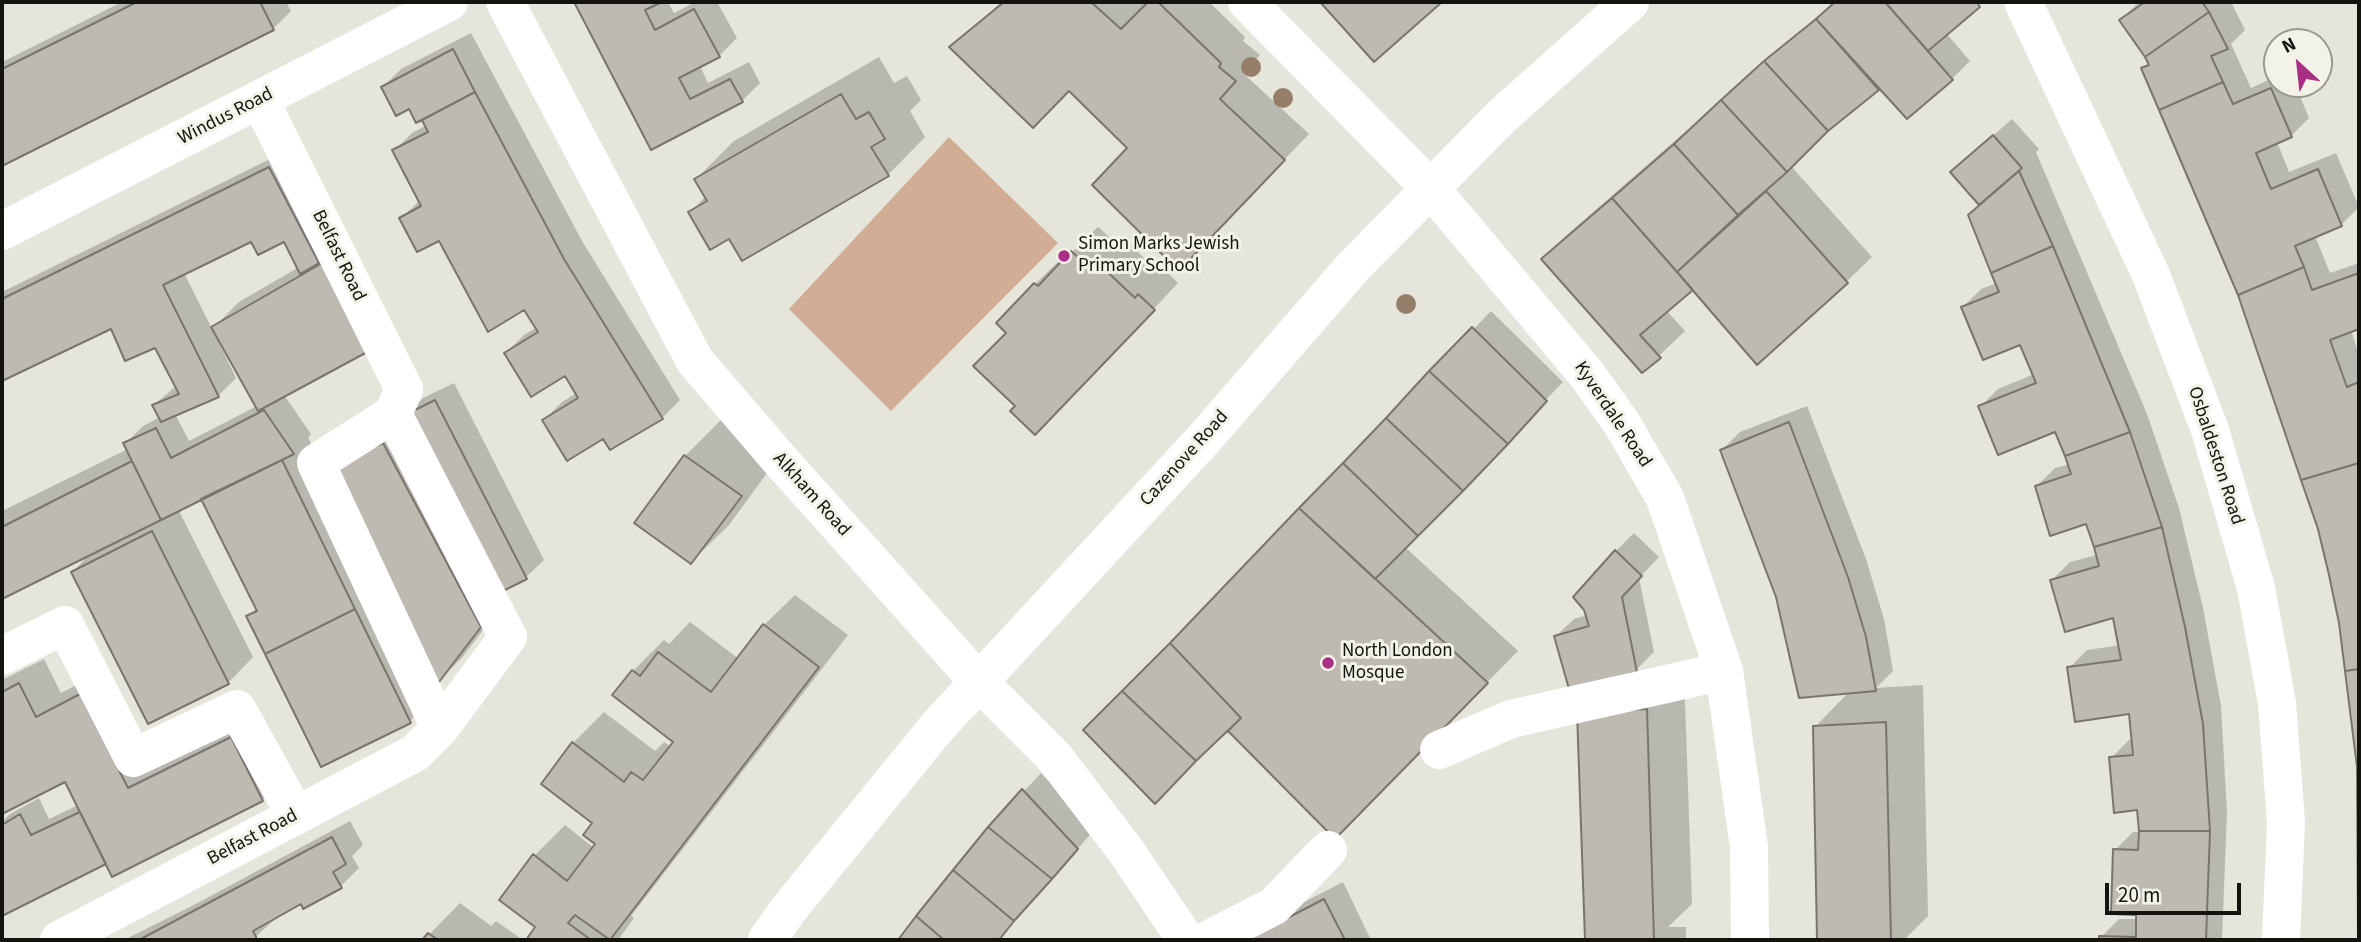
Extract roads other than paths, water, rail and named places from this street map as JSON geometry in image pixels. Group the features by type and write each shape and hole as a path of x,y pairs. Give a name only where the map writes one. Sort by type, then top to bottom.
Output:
{"street":[{"name":"Windus Road","path":"2,231 449,2"},
{"name":"Alkham Road","path":"505,2 695,361 789,471 978,681 1055,758 1126,851 1186,940"},
{"name":"Kyverdale Road","path":"1247,2 1430,188 1588,376 1622,424 1665,498 1724,671 1748,847 1750,940"},
{"name":"Cazenove Road","path":"767,940 788,910 938,726 1203,440 1353,267 1502,116 1630,2"},
{"name":"Osbaldeston Road","path":"2023,2 2151,275 2210,430 2256,589 2277,703 2286,822 2281,940"},
{"name":"Belfast Road","path":"59,940 415,753 440,728 508,637 393,414 404,389 260,100"},
{"path":"393,414 316,463 440,728"},
{"path":"2,656 65,625 134,758 237,709 296,816"},
{"path":"1439,750 1511,719 1724,671"},
{"path":"1208,940 1274,906 1328,850"}],"place":[{"name":"Simon Marks Jewish Primary School","path":"1064,256"},
{"name":"North London Mosque","path":"1328,663"}]}
